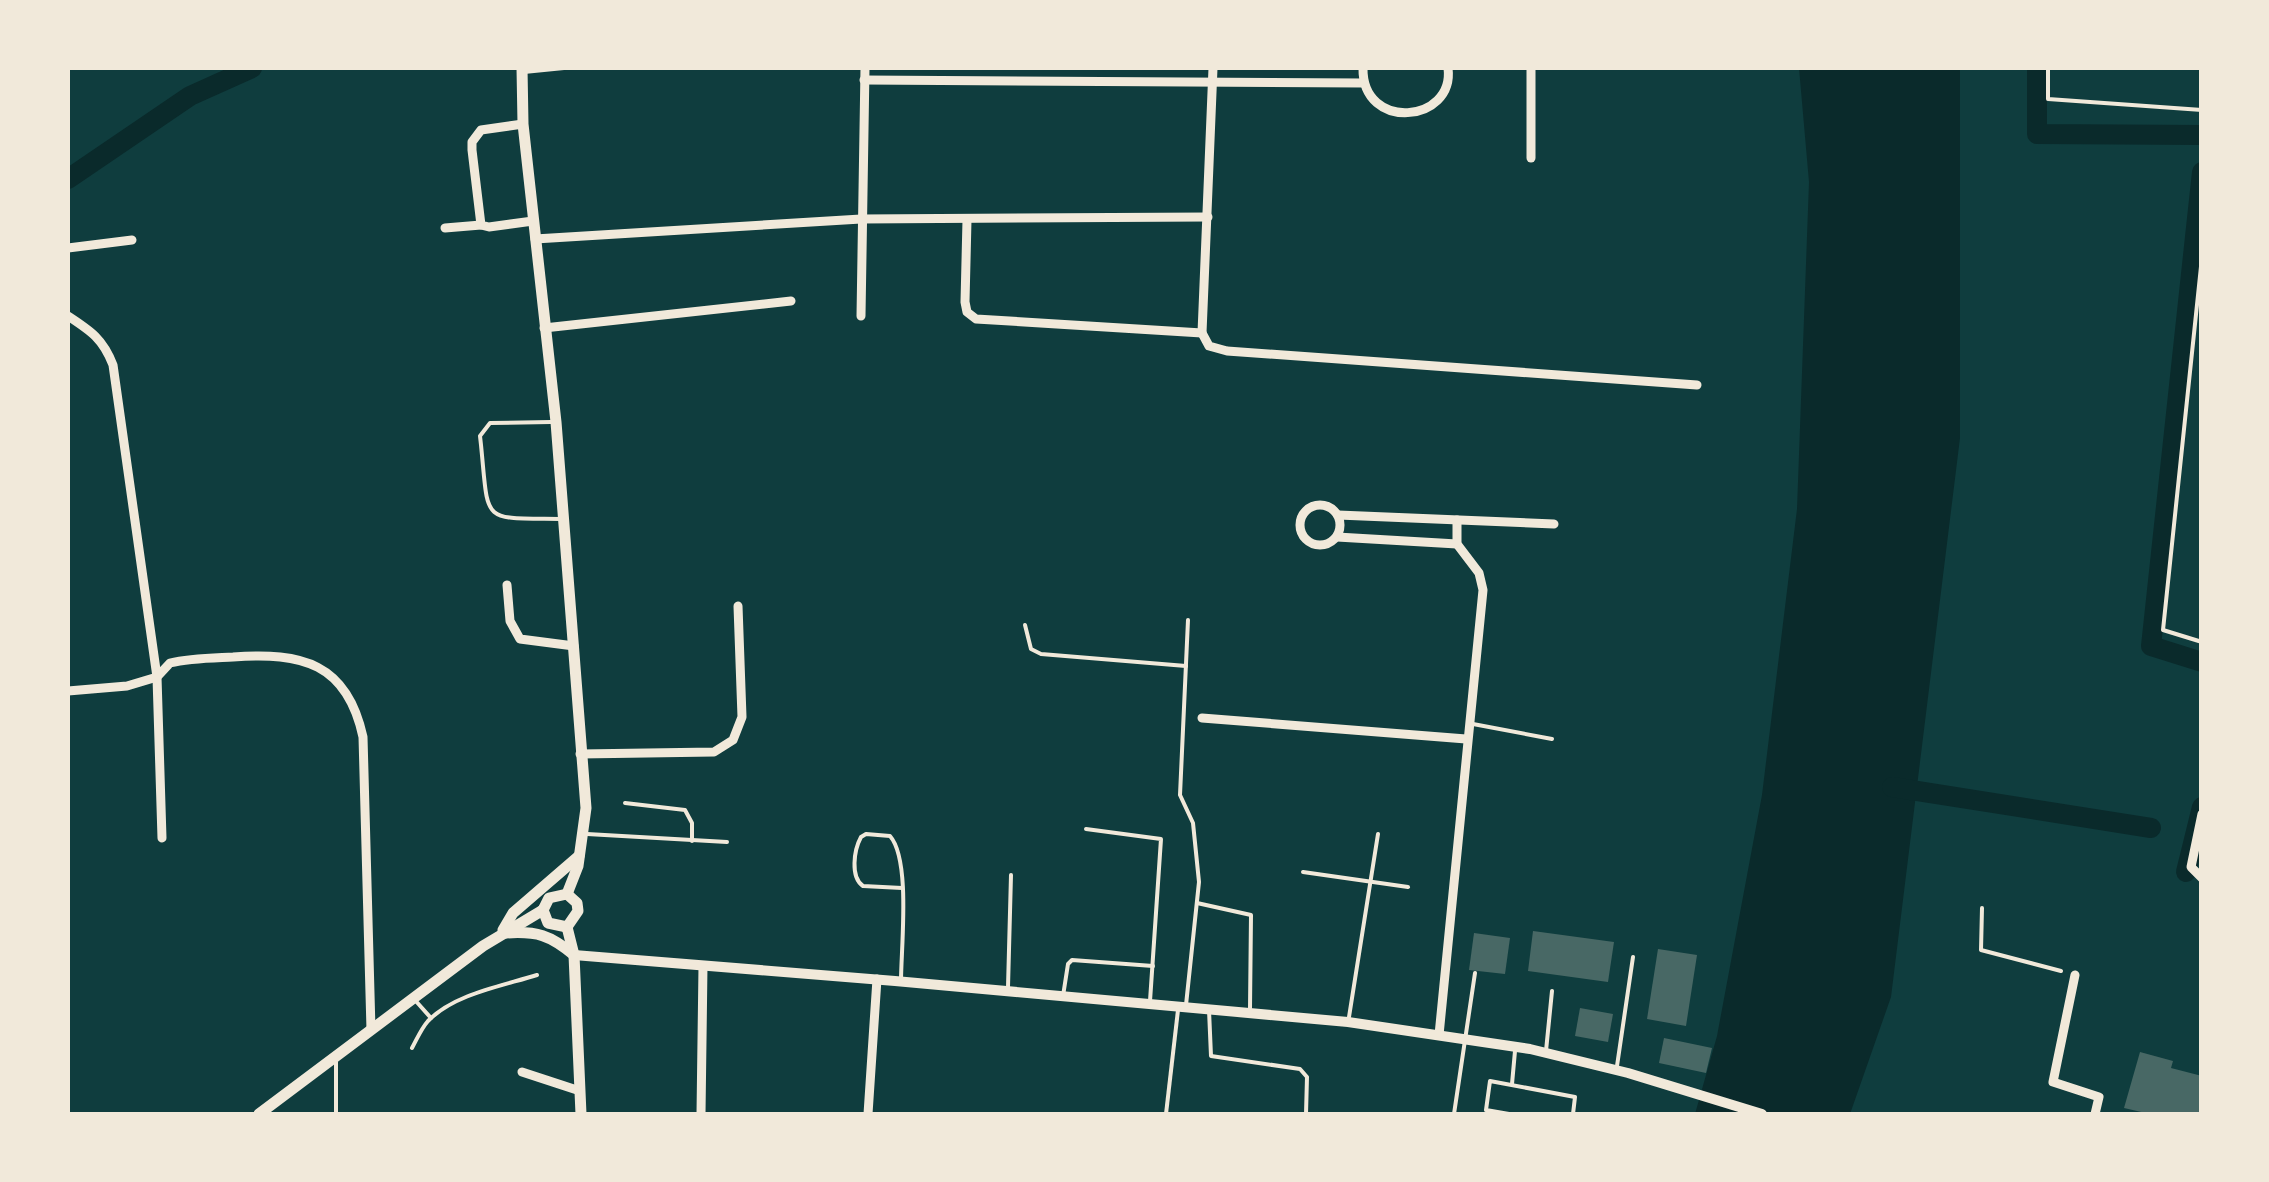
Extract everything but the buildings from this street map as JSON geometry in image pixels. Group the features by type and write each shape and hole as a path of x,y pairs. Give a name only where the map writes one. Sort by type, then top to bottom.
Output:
{"main road":[{"path":"522,70 534,239 565,519 586,808 585,834 567,894"},
{"path":"501,933 514,914 580,855"},
{"path":"260,1114 501,933 543,910 548,898 567,894"},
{"path":"567,894 577,903 578,911 567,927 574,956 581,1114"},
{"path":"543,910 548,923 567,927"},
{"path":"501,933 535,931 552,937 574,956"}],"street":[{"path":"862,316 864,68"},
{"path":"1214,68 1202,333 1209,346 1227,351 1697,385"},
{"path":"1363,68 1363,83 1376,103 1397,113 1420,112 1440,98 1450,77 1448,68"},
{"path":"1531,68 1531,158"},
{"path":"864,80 1363,83"},
{"path":"481,225 472,142 481,130 523,124"},
{"path":"534,239 861,219 1208,216"},
{"path":"967,220 965,302 967,312 976,319 1202,333"},
{"path":"445,228 533,221"},
{"path":"68,248 132,240"},
{"path":"544,328 791,301"},
{"path":"68,316 94,332 106,345 113,365 157,676 162,838"},
{"path":"1318,504 1330,506 1338,514 1341,526 1337,537 1328,544 1316,545 1300,529 1308,508 1318,504"},
{"path":"1338,514 1554,524"},
{"path":"1439,1035 1483,590 1479,573 1456,544 1457,520"},
{"path":"1337,537 1456,544"},
{"path":"507,586 510,621 520,639 574,646"},
{"path":"580,754 714,752 733,740 742,717 738,606"},
{"path":"68,692 126,686 157,676 170,663 179,661 250,656 308,660 346,691 358,713 363,737 371,1030"},
{"path":"1202,718 1466,739"},
{"path":"2202,814 2191,867 2202,878"},
{"path":"574,956 1348,1022 1516,1046 1655,1080 1762,1114"},
{"path":"700,1114 703,966"},
{"path":"2075,975 2053,1082 2100,1097 2095,1114"},
{"path":"868,1114 876,980"},
{"path":"522,1072 580,1091"}],"lane":[{"path":"522,70 564,68"},
{"path":"556,422 490,423 480,436 480,445 487,502 494,514 503,518 565,519"},
{"path":"1166,1114 1199,882 1193,823 1180,795 1188,620"},
{"path":"1025,625 1031,649 1041,654 1186,666"},
{"path":"1468,723 1552,739"},
{"path":"625,804 685,810 692,823 692,841"},
{"path":"1086,828 1162,839 1150,1004"},
{"path":"585,834 727,842"},
{"path":"1348,1022 1378,834"},
{"path":"901,981 902,888 896,842 890,836 861,837 856,859 858,884 902,888"},
{"path":"1304,872 1408,887"},
{"path":"1008,991 1011,875"},
{"path":"1197,904 1250,912 1250,1013"},
{"path":"1617,1070 1634,957"},
{"path":"1063,996 1072,960 1153,966"},
{"path":"1454,1114 1476,973"},
{"path":"412,1048 430,1018 472,996 537,975"},
{"path":"1546,1053 1552,991"},
{"path":"414,999 430,1018"},
{"path":"1209,1010 1211,1056 1300,1069 1307,1077 1306,1114"},
{"path":"1512,1084 1516,1046"},
{"path":"335,1114 336,1056"},
{"path":"1509,1114 1486,1110 1490,1080 1576,1097 1573,1114"}],"path":[{"path":"2048,68 2048,99 2202,110"},
{"path":"2202,257 2163,630 2202,642"},
{"path":"1982,908 1981,950 2075,975"}],"water":[{"path":"1799,68 1960,68 1960,438 1891,997 1850,1114 1695,1114 1717,1036 1762,795 1797,509 1809,182"}],"waterway":[{"path":"68,179 190,96 252,68"},
{"path":"2037,68 2037,134 2202,135"},
{"path":"2202,172 2151,646 2202,662"},
{"path":"1892,787 2151,828"},
{"path":"2186,872 2202,807"}]}
